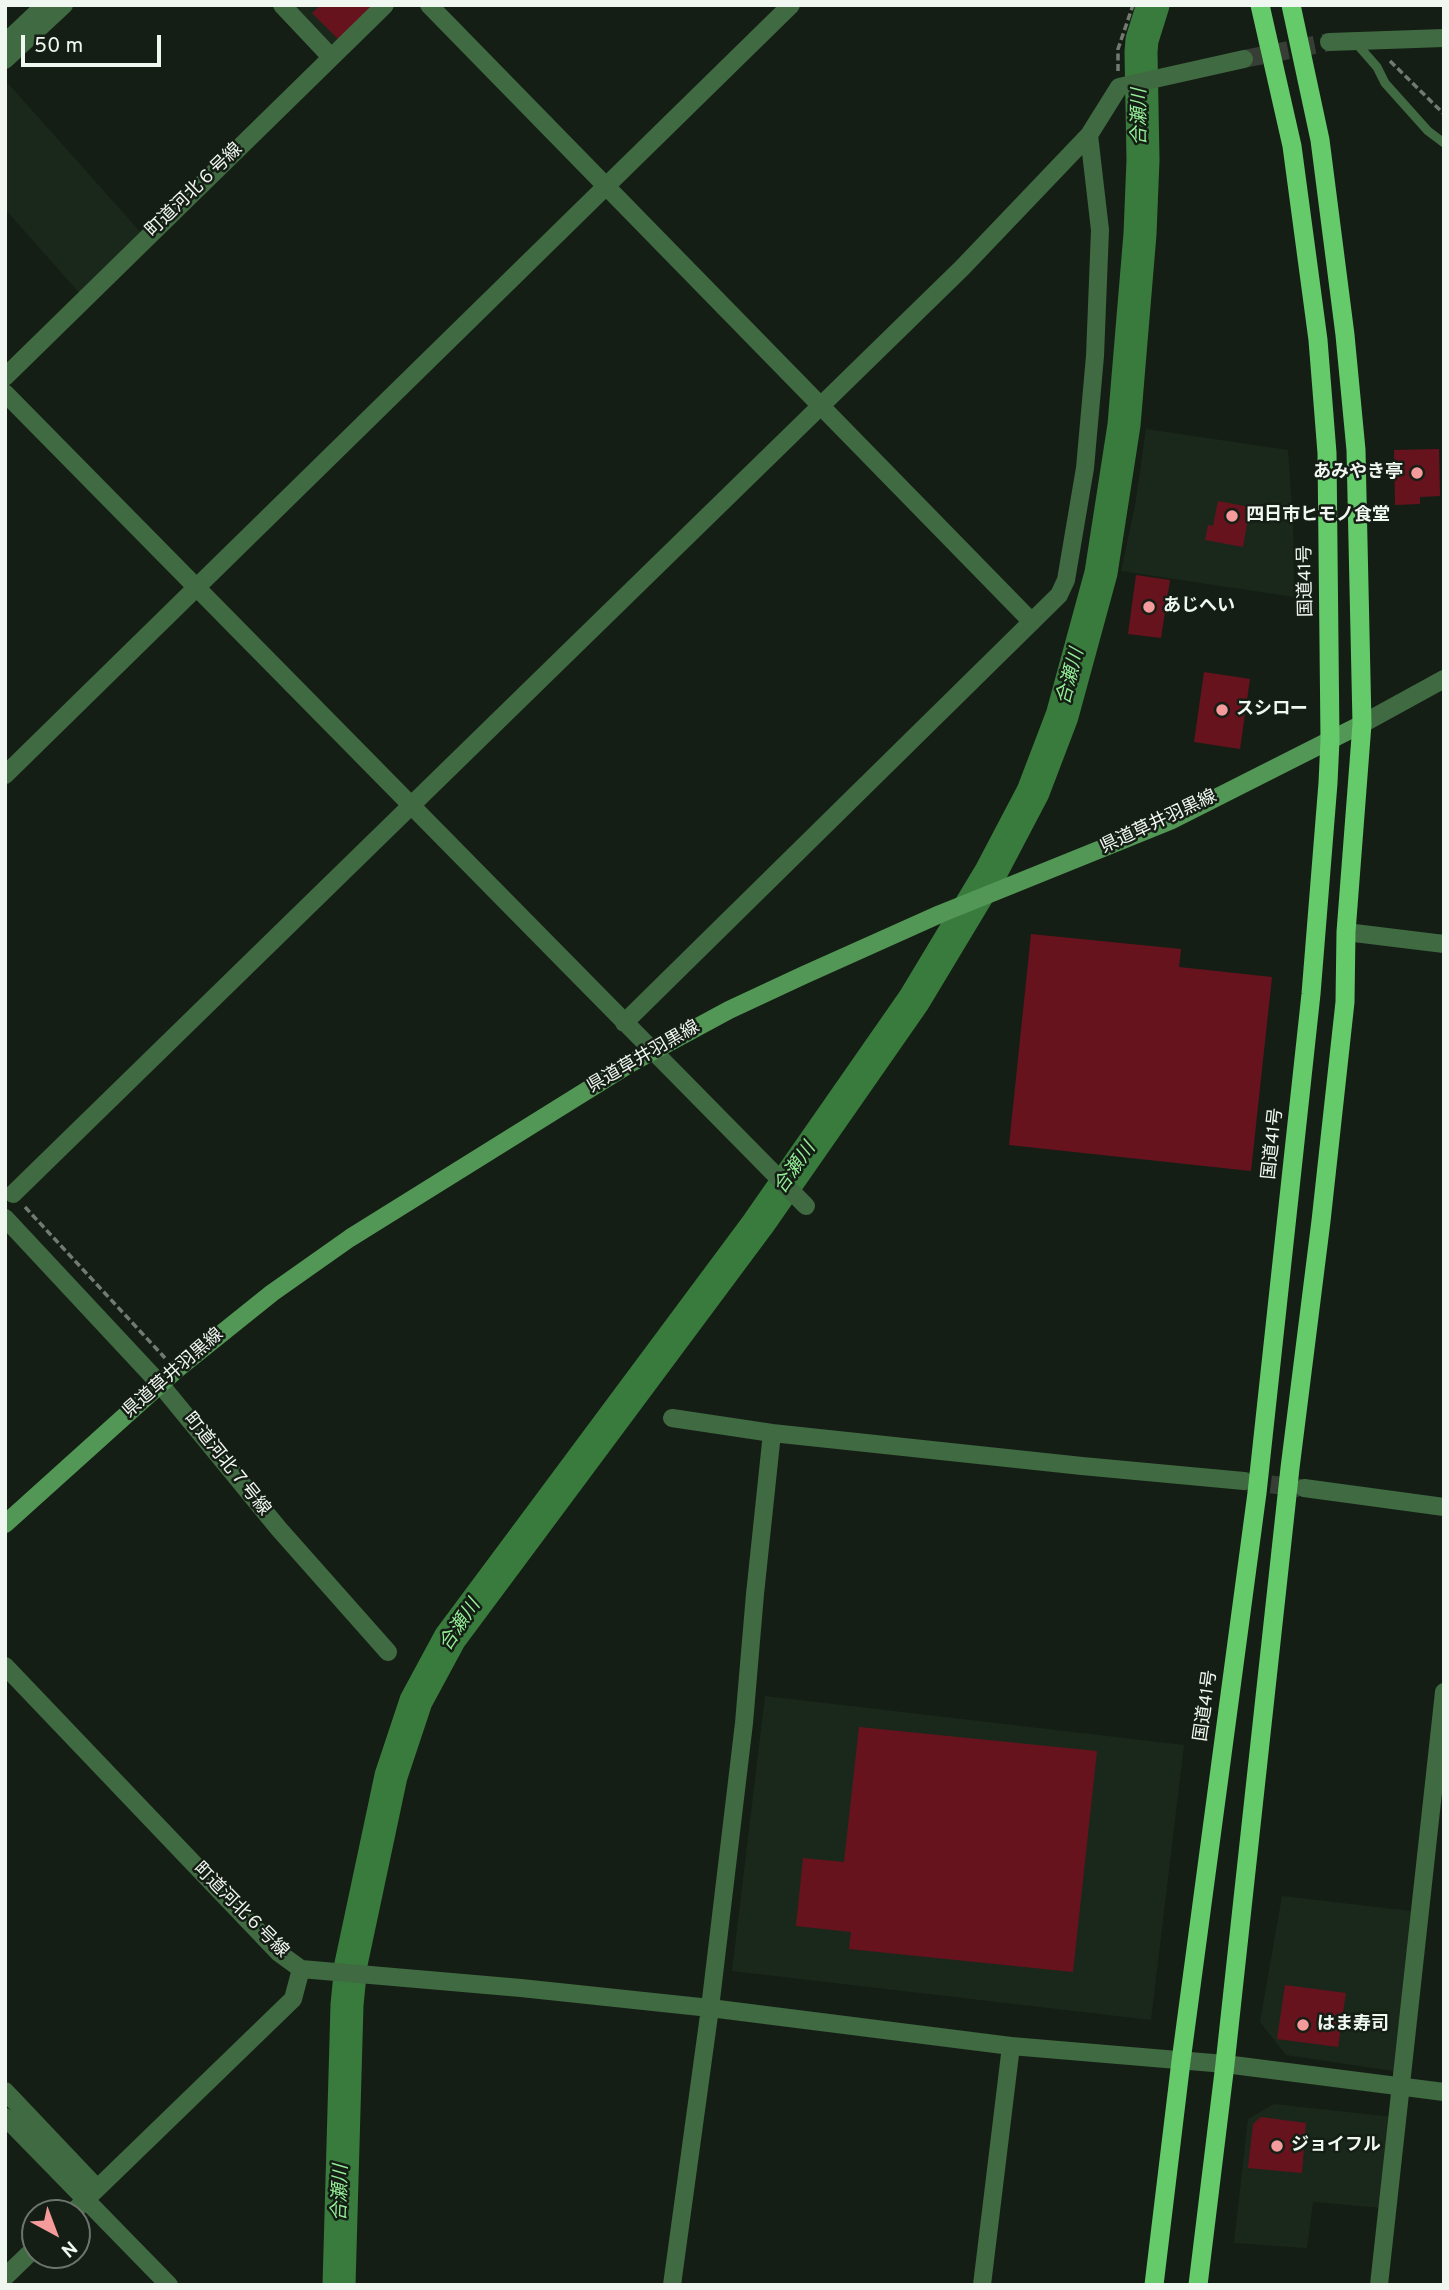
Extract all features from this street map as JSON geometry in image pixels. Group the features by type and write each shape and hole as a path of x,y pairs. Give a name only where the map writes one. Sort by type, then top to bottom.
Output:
{"highway":[{"name":"国道41号","path":"1154,2285 1181,2061 1259,1479 1311,994 1330,740 1326,453 1318,340 1292,146 1260,5"},
{"path":"1198,2285 1345,1002 1346,932 1362,724 1356,450 1345,335 1320,140 1292,5"}],"main road":[{"name":"県道草井羽黒線","path":"5,1524 176,1370 272,1293 350,1238 652,1052 741,1004 940,914 1170,821 1362,724"}],"street":[{"path":"5,43 45,5"},
{"path":"5,60 64,5"},
{"path":"282,5 331,57"},
{"name":"町道河北６号線","path":"5,377 384,5"},
{"path":"429,5 1032,622"},
{"path":"5,775 791,5"},
{"path":"1329,42 1444,38"},
{"path":"13,1194 962,268 1089,135 1123,86 1244,59"},
{"path":"624,1023 1059,595 1066,580 1085,468 1095,356 1100,230 1089,135"},
{"path":"5,393 806,1206"},
{"path":"1362,724 1444,679"},
{"path":"1346,932 1444,944"},
{"name":"町道河北７号線","path":"5,1218 160,1384 279,1529 388,1652"},
{"path":"672,1418 772,1433 1244,1481"},
{"path":"671,2285 710,2008 744,1723 772,1433"},
{"path":"1304,1488 1444,1507"},
{"name":"町道河北６号線","path":"5,1666 270,1943 301,1969 293,1999 86,2199"},
{"path":"1379,2285 1444,1692"},
{"path":"301,1969 710,2008 1011,2046 1225,2064 1444,2092"},
{"path":"982,2285 1011,2046"},
{"path":"5,2091 83,2199"},
{"path":"5,2118 82,2199"},
{"path":"91,2206 169,2285"},
{"path":"5,2277 21,2262"}],"lane":[{"path":"1362,41 1385,83 1428,131 1444,143"}],"path":[{"path":"1123,86 1118,49 1133,5"},
{"path":"1362,41 1444,114"},
{"path":"13,1194 176,1370"}],"shaded area":[{"path":"290,5 376,5 338,42 328,44"},
{"path":"5,80 143,235 82,296 5,209"},
{"path":"1146,429 1288,450 1294,597 1121,571 1135,506"},
{"path":"765,1696 1184,1745 1151,2020 732,1971"},
{"path":"1282,1896 1419,1912 1399,2072 1286,2055 1260,2022"},
{"path":"1274,2104 1393,2117 1383,2208 1313,2202 1307,2248 1234,2243 1248,2119"}],"building":[{"path":"321,5 374,5 339,40 312,13"},
{"name":"あみやき亭","path":"1439,449 1440,496 1420,497 1420,504 1395,505 1394,450"},
{"name":"四日市ヒモノ食堂","path":"1218,501 1250,507 1243,547 1205,540 1208,525 1213,526"},
{"name":"あじへい","path":"1136,575 1170,580 1161,638 1128,634"},
{"name":"スシロー","path":"1204,672 1250,679 1240,749 1194,742"},
{"path":"1031,934 1181,949 1179,967 1272,977 1251,1171 1009,1145"},
{"path":"859,1727 1097,1751 1073,1972 849,1949 851,1932 796,1926 803,1858 844,1862"},
{"path":"1285,1985 1346,1993 1338,2047 1277,2039"},
{"path":"1261,2117 1306,2123 1302,2173 1248,2168 1253,2124"}],"waterway":[{"name":"合瀬川","path":"339,2285 347,2005 351,1964 391,1776 416,1701 450,1638 758,1224 914,1000 991,872 1033,792 1062,716 1101,573 1124,425 1140,234 1143,160 1141,52 1153,5"}],"tunnel":[{"path":"1244,59 1329,42"},
{"path":"1244,1481 1300,1488"}],"place":[{"name":"あみやき亭","path":"1417,473"},
{"name":"四日市ヒモノ食堂","path":"1232,516"},
{"name":"あじへい","path":"1149,607"},
{"name":"スシロー","path":"1222,710"},
{"name":"はま寿司","path":"1303,2025"},
{"name":"ジョイフル","path":"1277,2146"}]}
